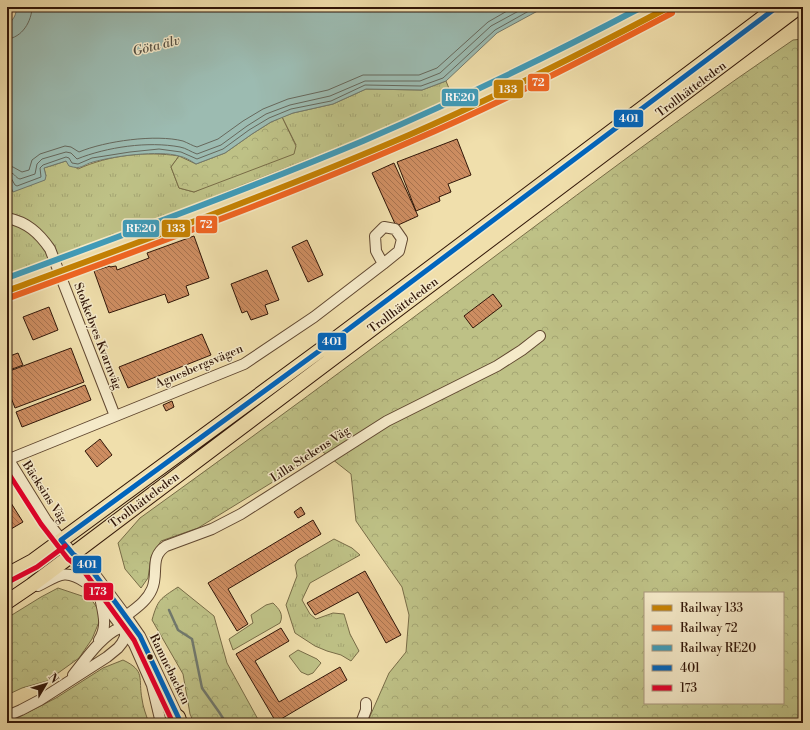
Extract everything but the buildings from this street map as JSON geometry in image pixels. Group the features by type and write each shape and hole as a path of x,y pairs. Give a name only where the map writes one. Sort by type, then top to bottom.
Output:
{"highway":[{"name":"Trollhätteleden","path":"7,575 33,561 324,348 777,7"},
{"name":"Trollhätteleden","path":"12,599 798,7"}],"street":[{"name":"Stokkebyes Kvarnväg","path":"7,218 32,228 50,249 115,416"},
{"name":"Agnesbergsvägen","path":"7,459 244,364 314,317 383,264"},
{"name":"Lilla Stekens Väg","path":"126,616 148,596 154,581 157,554 160,550 166,546 212,529 241,514 387,421 497,366 540,336"},
{"name":"Bäcksins Väg","path":"7,459 46,520 61,540"},
{"name":"Ramnebacken","path":"61,540 73,554 88,565 140,636 180,721"},
{"name":"Ramnebacken","path":"73,554 79,571 134,644 147,672 156,698 161,723"},
{"name":"Ramnebacken","path":"12,599 60,575 74,575 90,585"},
{"path":"88,658 102,635 104,628 104,616 99,596"},
{"path":"7,716 40,700 107,657 118,648 125,637 124,630 126,616"},
{"path":"64,684 111,632 120,628 124,630"},
{"path":"361,723 366,710 366,702"}],"green space":[{"path":"803,39 803,723 367,723 389,673 406,652 409,615 402,587 356,521 351,474 318,448 276,480 198,528 161,541 151,557 148,578 141,588 125,569 118,543 140,518 335,376 684,116 793,40"},
{"path":"446,81 454,101 7,279 7,179 13,191 46,176 44,168 66,161 78,169 115,157 154,154 179,156 171,167 179,188 194,192 296,145 282,117 333,104 366,89 422,90"},
{"path":"282,117 296,146 294,154 194,192 179,188 171,167 179,156 196,164 225,153 271,122"},
{"path":"334,539 352,548 360,555 310,583 302,600 310,614 316,619 333,613 344,614 350,634 359,651 351,661 341,655 315,646 295,633 286,605 297,576 295,565 298,560"},
{"path":"178,587 214,616 227,663 260,723 194,723 190,714 183,674 152,620 160,600"},
{"path":"58,588 91,599 98,609 99,622 92,639 79,658 47,681 22,688 7,695 7,618"},
{"path":"273,603 281,614 280,623 233,650 229,639 253,623 251,615 266,605"},
{"path":"298,650 317,659 321,663 313,673 308,675 301,672 289,656"},
{"path":"123,660 135,668 140,676 143,705 149,723 7,723 56,698 103,668"}],"water":[{"name":"Göta älv","path":"16,7 545,7 497,33 446,81 422,90 366,89 333,104 293,113 271,122 225,153 196,164 188,159 170,154 136,154 93,162 79,167 69,166 66,161 44,168 46,176 45,180 13,192 7,179 7,25 14,17"}],"waterway":[{"path":"169,610 178,630 192,639 202,688 226,723"}],"rail line":[{"name":"RE20","path":"7,278 230,194 363,141 504,77 642,7"},
{"name":"133","path":"7,291 159,235 409,135 475,105 669,7"},
{"name":"72","path":"9,298 262,203 412,141 511,96 672,13"}],"transit line":[{"name":"401","path":"181,723 140,636 88,565 73,554 61,540 330,343 777,7"},
{"name":"173","path":"7,471 41,524 68,559 83,570 134,640 173,723"},
{"name":"173","path":"10,581 37,567 65,546"}]}
